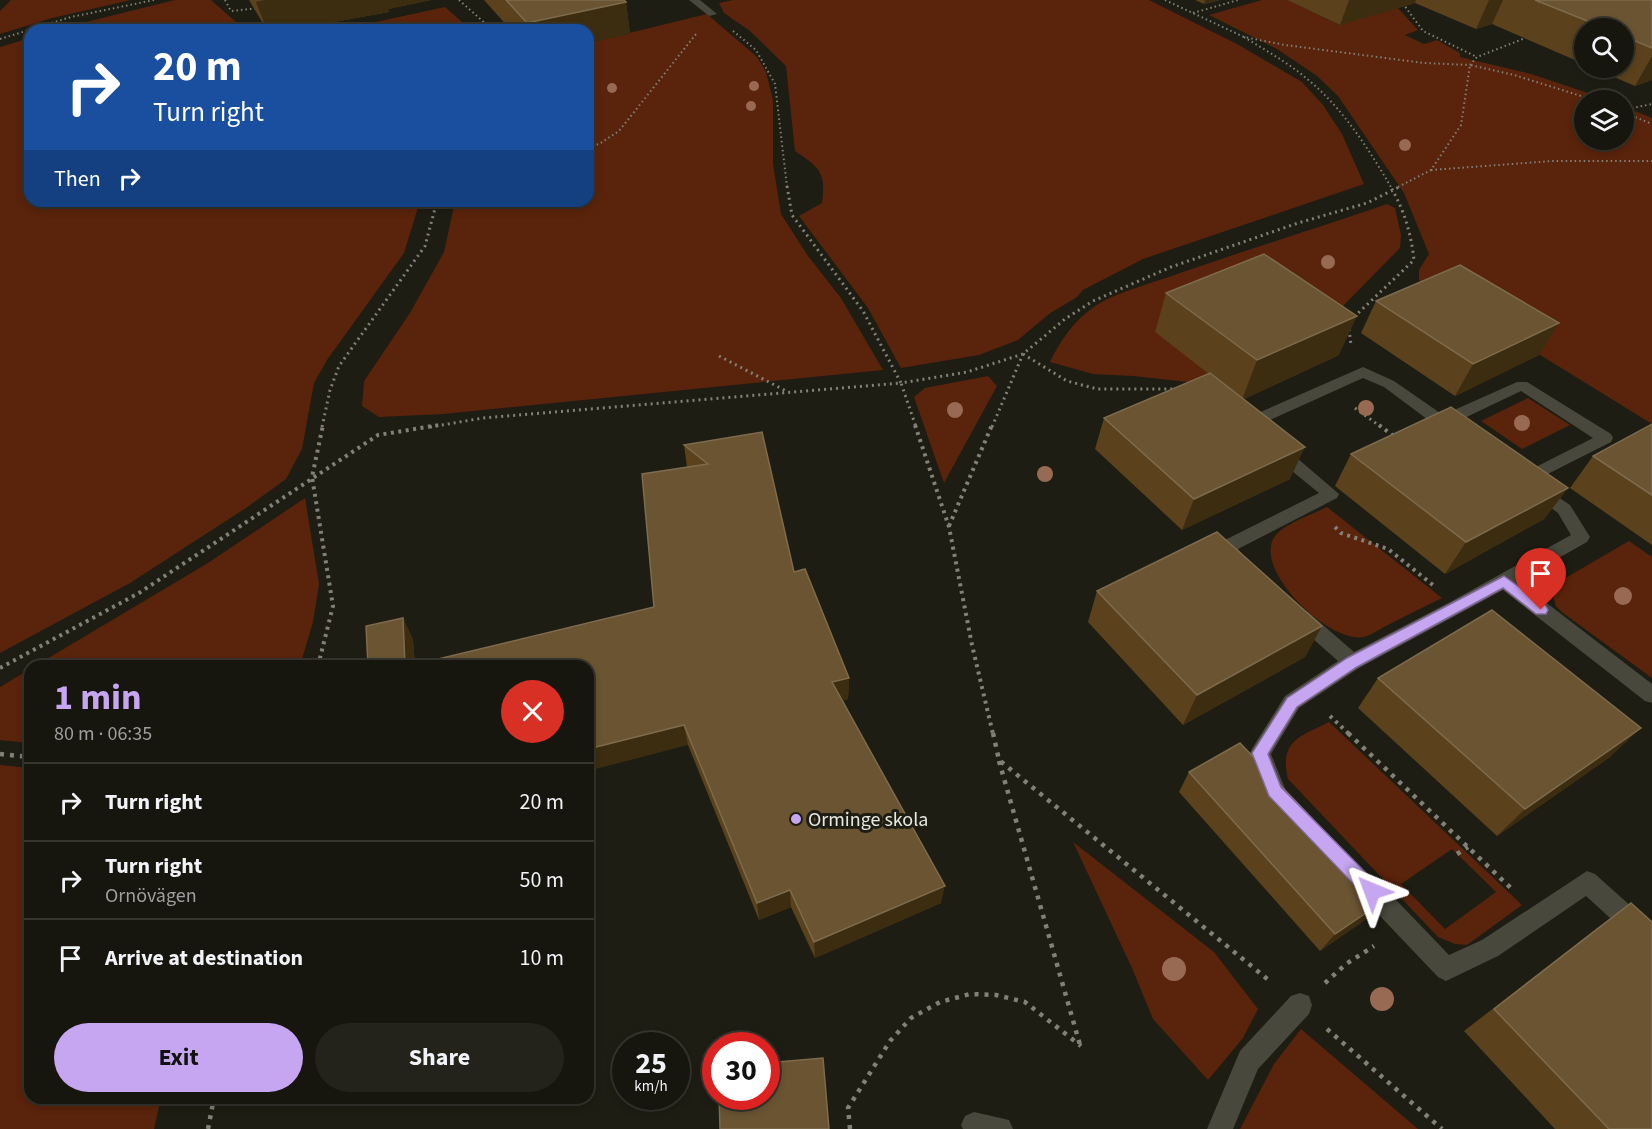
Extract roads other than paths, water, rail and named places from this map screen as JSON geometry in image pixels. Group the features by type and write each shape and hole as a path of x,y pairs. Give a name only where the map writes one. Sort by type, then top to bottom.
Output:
{"street":[{"path":"694,0 712,14"},
{"path":"1250,571 1225,548 1331,494 1246,425 1363,372 1389,384 1470,441"},
{"path":"1291,808 1275,791 1260,753 1292,702 1352,662 1459,606 1581,537 1564,509 1519,477 1605,438 1522,385 1443,422"},
{"path":"1504,581 1652,695"},
{"path":"1293,609 1352,662"},
{"path":"1356,875 1446,969 1490,948 1587,882 1652,941"},
{"path":"1220,1129 1250,1060 1300,1005"},
{"path":"974,1125 1000,1129"}],"place":[{"name":"Orminge skola","path":"796,819"}]}
